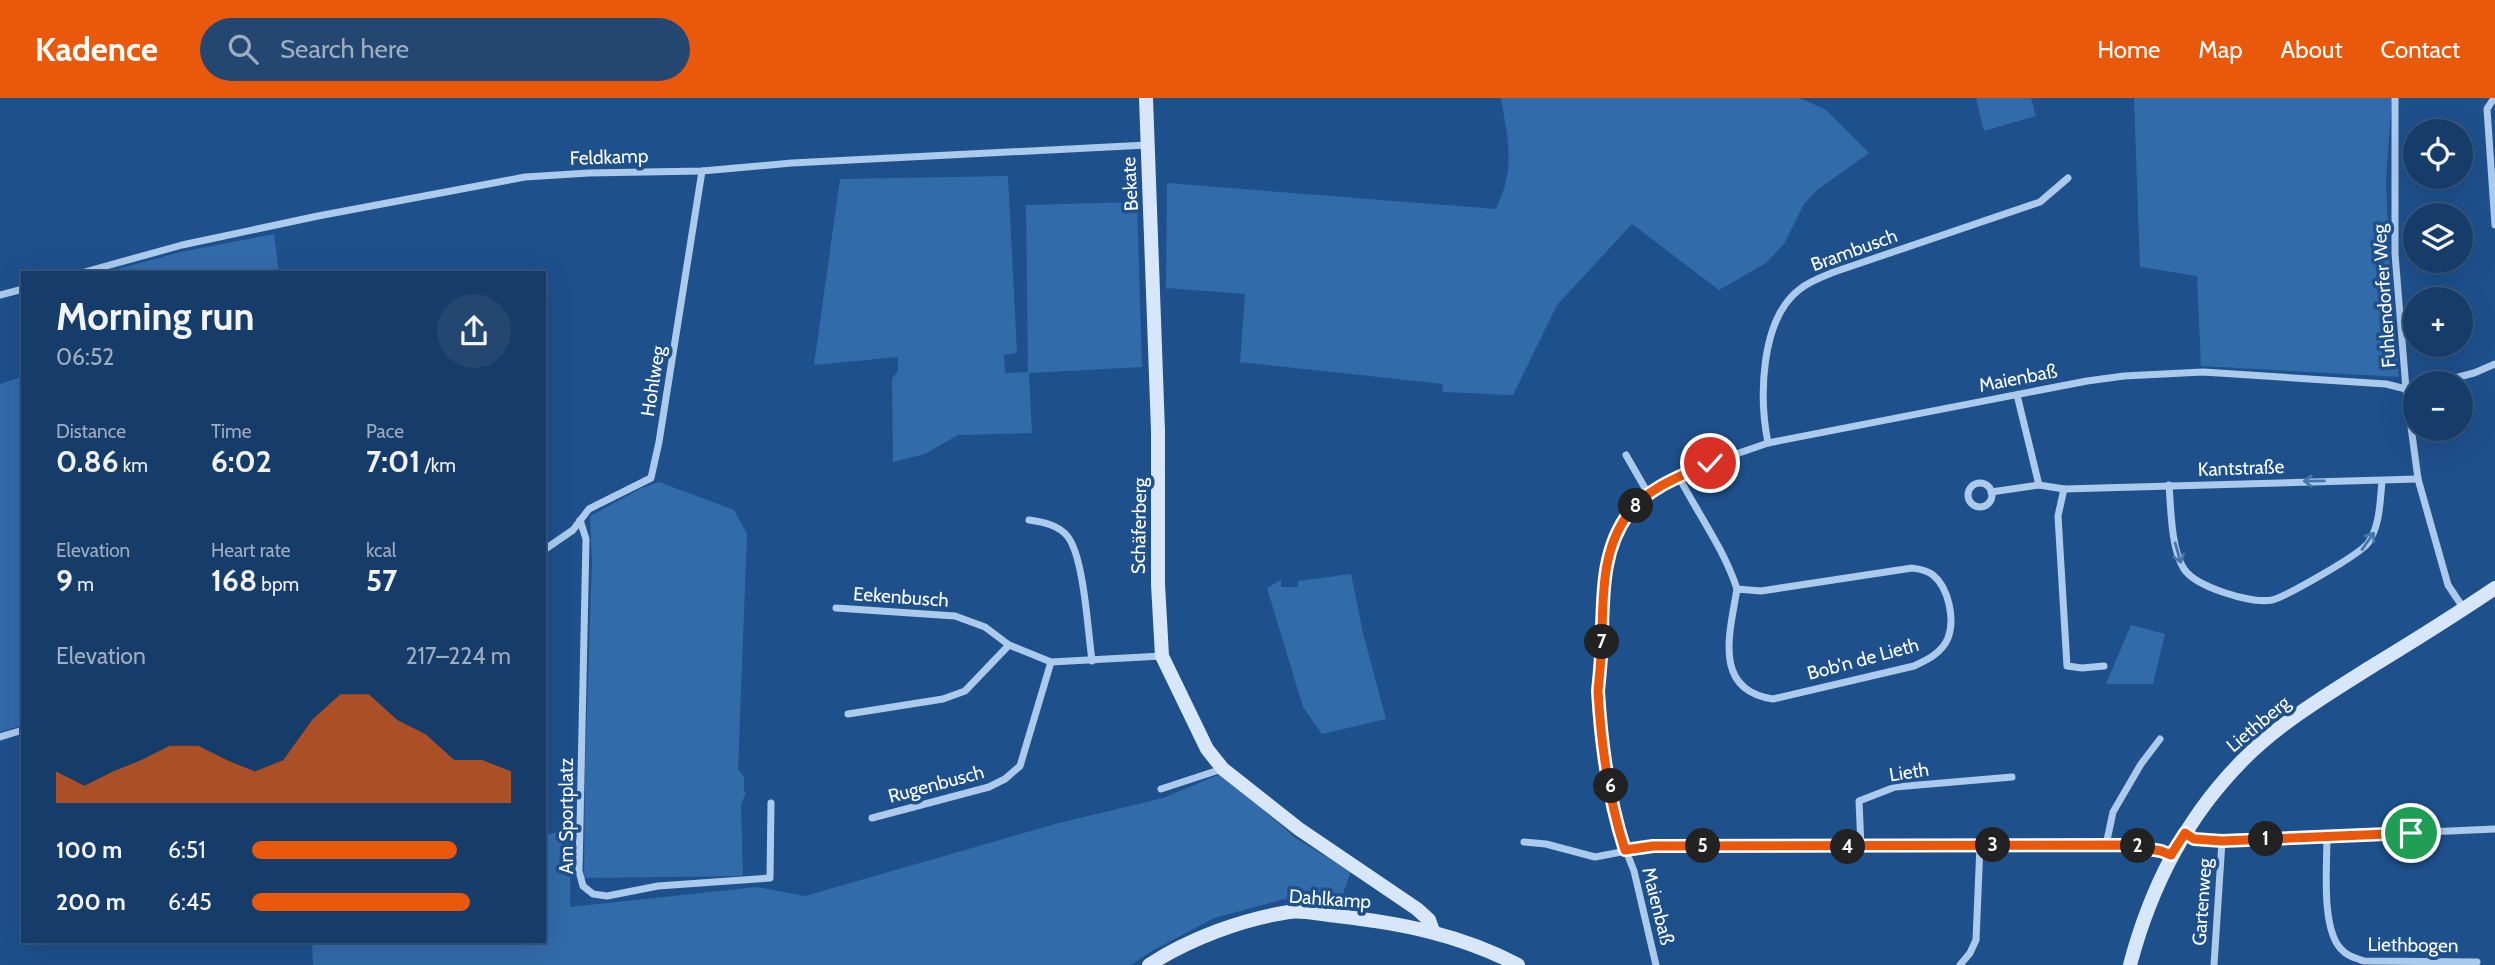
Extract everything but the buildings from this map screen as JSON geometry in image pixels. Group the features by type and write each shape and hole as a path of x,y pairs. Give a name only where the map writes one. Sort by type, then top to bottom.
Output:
{"main road":[{"name":"Bekate","path":"1146,98 1153,268"},
{"name":"Schäferberg","path":"1153,268 1160,487 1158,584 1162,656 1207,749 1223,769 1299,829 1417,909 1429,920 1433,931"},
{"name":"Liethberg","path":"2130,965 2139,930 2171,855 2227,776 2273,734 2340,687 2490,592"},
{"name":"Dahlkamp","path":"1149,965 1231,925 1292,912 1364,919 1433,931 1462,939 1518,965"}],"street":[{"name":"Fuhlendorfer Weg","path":"2395,98 2395,254 2405,371"},
{"path":"2494,98 2487,109 2495,225"},
{"name":"Feldkamp","path":"89,271 209,239 525,177 702,171 792,163 1148,145"},
{"name":"Hohlweg","path":"546,549 570,533 589,509 651,478 702,171"},
{"name":"Brambusch","path":"1768,443 1763,374 1769,345 1781,313 1798,290 1813,280 1834,272 2040,202 2068,178"},
{"path":"0,295 21,290"},
{"path":"2473,373 2495,364"},
{"name":"Maienbaß","path":"1656,965 1634,871 1619,833 1599,709 1606,566 1616,534 1629,512 1649,495 1679,477 1735,453 1768,443 2115,377 2203,372 2386,384 2403,388"},
{"path":"2017,395 2039,485"},
{"name":"Fuhlendorfer Weg","path":"2413,441 2418,479 2448,585 2464,609"},
{"path":"1626,455 1649,495"},
{"path":"1679,477 1700,518 1730,565 1737,589"},
{"name":"Kantstraße","path":"1992,492 2039,485 2064,489 2418,479"},
{"path":"2169,485 2174,539 2185,571 2203,584 2222,592 2260,601 2282,596 2359,552 2376,528 2382,481"},
{"path":"2064,489 2059,516 2067,666 2104,666"},
{"name":"Am Sportplatz","path":"580,520 586,539 579,846 579,871 583,886 593,894 607,896 658,886 770,878 771,803"},
{"path":"1029,520 1057,528 1068,538 1077,560 1092,661"},
{"name":"Bob'n de Lieth","path":"1912,568 1934,575 1945,594 1951,622 1947,639 1933,656 1914,666 1773,699 1758,696 1745,689 1735,678 1730,663 1729,632 1737,589 1761,591 1912,568"},
{"name":"Eekenbusch","path":"836,608 955,616 985,627 1009,645 1051,663 1162,656"},
{"path":"848,714 943,699 965,691 1009,645"},
{"name":"Rugenbusch","path":"872,818 989,787 1005,779 1020,766 1051,663"},
{"path":"0,737 21,731"},
{"path":"2106,845 2113,812 2160,738"},
{"path":"1161,789 1223,769"},
{"name":"Lieth","path":"1861,847 1859,801 1895,787 2012,777"},
{"path":"2185,833 2194,839 2222,841 2495,829"},
{"name":"Liethbogen","path":"2327,837 2329,922 2338,947 2347,956 2364,961 2477,962"},
{"name":"Gartenweg","path":"2214,965 2222,841"},
{"path":"1524,842 1546,844 1595,857 1653,846 2106,845 2140,846 2171,855"},
{"path":"1960,965 1976,940 1979,845"}],"shaded area":[{"path":"1501,98 1800,98 1826,110 1869,153 1817,190 1804,204 1784,244 1766,263 1719,290 1632,224 1557,305 1513,395 1442,392 1443,384 1240,362 1245,294 1166,288 1167,183 1496,209 1506,180 1509,154"},
{"path":"1976,98 2031,98 2036,116 1984,131"},
{"path":"2134,98 2392,98 2386,181 2399,377 2201,366 2197,276 2140,267"},
{"path":"1008,176 1017,353 1004,355 1005,373 1028,372 1026,205 1137,202 1142,367 1029,373 1032,433 958,435 925,454 893,462 892,379 898,370 898,357 814,365 840,179"},
{"path":"274,234 279,271 110,271 181,252"},
{"path":"21,377 21,726 0,732 0,384"},
{"path":"659,482 734,510 747,534 738,769 744,777 746,792 741,805 743,876 584,878 592,562 590,516 642,488"},
{"path":"1351,574 1363,633 1386,719 1322,734 1303,707 1267,588 1281,580 1281,587 1298,587 1298,581"},
{"path":"2131,625 2165,634 2153,684 2106,684"},
{"path":"1223,773 1294,837 1351,872 1340,901 1285,899 1214,918 1131,965 313,965 312,943 546,943 546,835 571,827 570,907 757,887 805,896 1055,824 1163,798"}],"route":[{"path":"1710,463 1649,495 1629,512 1616,534 1606,566 1599,709 1604,753 1619,833 1625,850 1653,846 2126,845 2171,855 2185,833 2194,839 2222,841 2411,833"}]}
